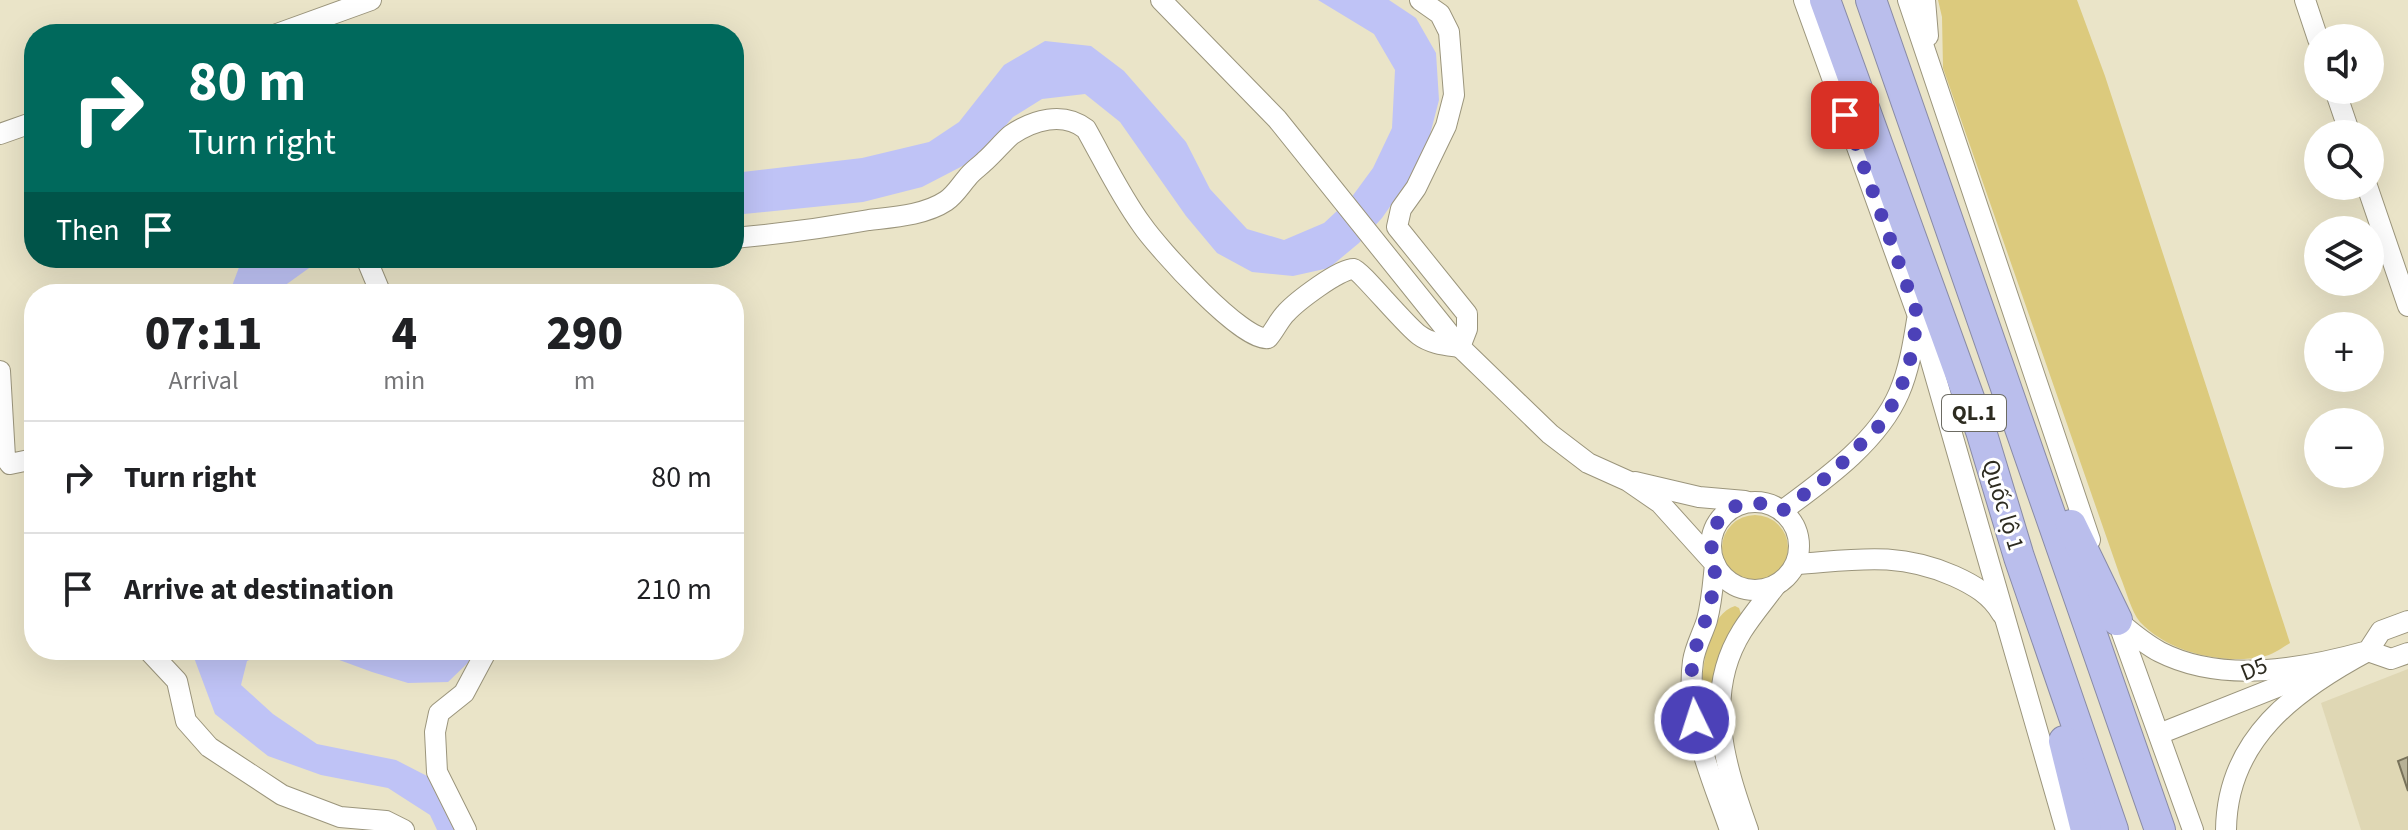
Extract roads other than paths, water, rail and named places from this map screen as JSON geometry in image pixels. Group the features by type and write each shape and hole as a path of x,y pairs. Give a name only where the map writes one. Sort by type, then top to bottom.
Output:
{"highway":[{"name":"Quốc lộ 1","path":"1825,0 1981,431 2019,557 2113,830"},
{"name":"Quốc lộ 1","path":"1871,0 2160,830"},
{"path":"1841,46 1918,316"},
{"path":"2011,402 2117,620"},
{"path":"2019,557 2086,830"}],"street":[{"path":"305,24 371,0"},
{"path":"1161,0 1277,119 1460,347 1550,434 1588,463 1628,481 1660,503 1715,564 1722,576 1734,585 1747,590 1762,590 1776,585"},
{"path":"1420,0 1440,14 1449,32 1454,95 1446,126 1416,188 1401,209 1397,227 1467,314 1467,329 1460,347"},
{"path":"1804,0 1918,316 2066,830"},
{"path":"1908,0 2117,620 2193,830"},
{"path":"1925,0 1931,68"},
{"path":"2305,0 2313,24"},
{"path":"744,237 914,213 942,203 1009,137 1037,122 1066,119 1086,129 1142,225 1171,260 1224,313 1259,339 1268,338 1284,314 1304,298 1344,271 1353,269 1359,271 1380,298 1421,337 1442,345 1460,347"},
{"path":"0,134 24,126"},
{"path":"2372,200 2406,294"},
{"path":"1782,511 1831,474 1879,426 1899,394 1910,360 1918,316"},
{"path":"0,371 5,457 10,464 24,461"},
{"path":"1628,481 1699,497 1769,504 1792,521 1798,535 1796,564 1788,576 1776,585 1741,633 1725,671 1720,696 1720,730 1748,830"},
{"path":"1730,830 1699,742 1691,699 1693,658 1712,595 1715,564 1711,550 1712,536 1727,512 1740,504 1755,502"},
{"path":"1796,564 1885,558 1913,561 1973,585 1996,603 2008,624"},
{"path":"2117,620 2142,642 2193,665 2284,669 2368,651 2399,656"},
{"path":"2226,830 2226,812 2234,778 2255,737 2286,704 2330,672 2368,651 2381,631 2408,621"},
{"name":"D5","path":"2159,734 2368,651"},
{"path":"157,660 177,681 186,721 209,747 282,795 340,817 386,821 404,830"},
{"path":"466,830 437,772 435,732 439,713 464,693 482,660"}],"water":[{"path":"1318,0 1389,0 1416,18 1436,53 1439,100 1424,158 1382,218 1359,243 1329,268 1293,276 1252,272 1217,253 1186,216 1120,122 1085,94 1042,99 1013,117 978,158 922,187 863,202 744,214 744,172 862,158 929,142 959,122 1004,65 1045,41 1091,46 1124,71 1186,142 1210,189 1247,229 1284,240 1324,223 1351,198 1373,168 1392,128 1395,70 1374,34"},
{"path":"239,268 309,268 287,284 233,284"},
{"path":"195,660 249,660 241,685 273,714 317,744 396,760 429,777 462,830 437,830 430,815 388,788 321,775 268,756 215,714"},
{"path":"339,660 471,660 448,682 408,683"}]}
